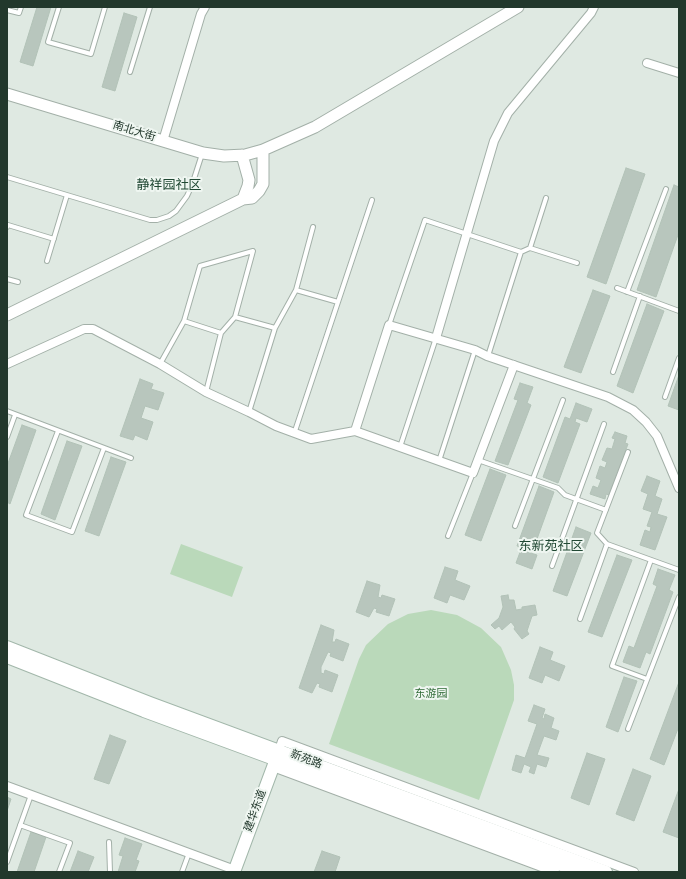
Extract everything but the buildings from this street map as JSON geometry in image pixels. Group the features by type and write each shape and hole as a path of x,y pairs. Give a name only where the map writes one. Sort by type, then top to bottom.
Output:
{"main road":[{"name":"新苑路","path":"7,647 150,703 276,758 581,872"},
{"name":"新苑路","path":"7,657 144,711 606,872"},
{"name":"建华东道","path":"234,871 276,758"}],"street":[{"path":"163,141 201,14 205,7"},
{"name":"南北大街","path":"7,94 203,153 224,156 242,155 263,150 315,126 518,7"},
{"path":"436,338 494,141 508,113 591,13 594,7"},
{"path":"647,63 679,73"},
{"path":"7,315 243,199 252,198 263,184 263,150"},
{"path":"242,155 249,180 243,199"},
{"path":"355,431 389,325 475,350 488,356 608,397 633,410 646,422 657,436 679,488"},
{"path":"7,364 84,329 93,329 160,364 206,392 276,426 295,431 312,438 355,431 473,473 514,365"},
{"path":"555,872 276,758 282,741 634,872"},
{"path":"7,786 234,871"}],"lane":[{"path":"7,10 19,13 20,7"},
{"path":"59,7 48,42 91,54 105,7"},
{"path":"130,72 150,7"},
{"path":"7,177 150,220 163,219 176,211 187,196 203,153"},
{"path":"627,292 666,189"},
{"path":"48,261 67,195"},
{"path":"530,248 546,198"},
{"path":"295,431 372,200"},
{"path":"389,325 425,220 521,252 530,248 577,264"},
{"path":"7,227 8,225 54,239"},
{"path":"249,412 274,328 296,290 313,227"},
{"path":"160,364 184,321 200,266 253,251 235,316 221,333 206,392"},
{"path":"488,356 521,252"},
{"path":"7,279 18,282"},
{"path":"617,288 679,310"},
{"path":"296,290 338,302"},
{"path":"613,372 640,296"},
{"path":"235,316 274,328"},
{"path":"184,321 221,333"},
{"path":"400,447 436,338"},
{"path":"438,461 475,350"},
{"path":"665,397 679,358"},
{"path":"515,526 563,400"},
{"path":"7,411 131,458"},
{"path":"7,437 15,415"},
{"path":"552,566 604,424"},
{"path":"58,431 26,515 72,532 104,448"},
{"path":"628,452 597,533 607,544 679,570"},
{"path":"478,460 558,488 565,495 606,510"},
{"path":"448,536 473,473"},
{"path":"580,619 607,544"},
{"path":"647,679 612,666 651,560"},
{"path":"628,729 679,597"},
{"path":"7,862 32,795"},
{"path":"20,825 70,843 59,872"},
{"path":"109,842 110,872"},
{"path":"182,872 189,853"}],"green space":[{"path":"181,544 243,567 232,597 170,574"},
{"name":"东游园","path":"431,610 457,615 481,628 501,647 511,670 514,685 514,700 479,800 329,744 359,659 366,645 388,624 408,614"}],"district":[{"name":"静祥园社区","path":"169,186"},
{"name":"东新苑社区","path":"551,547"}]}
